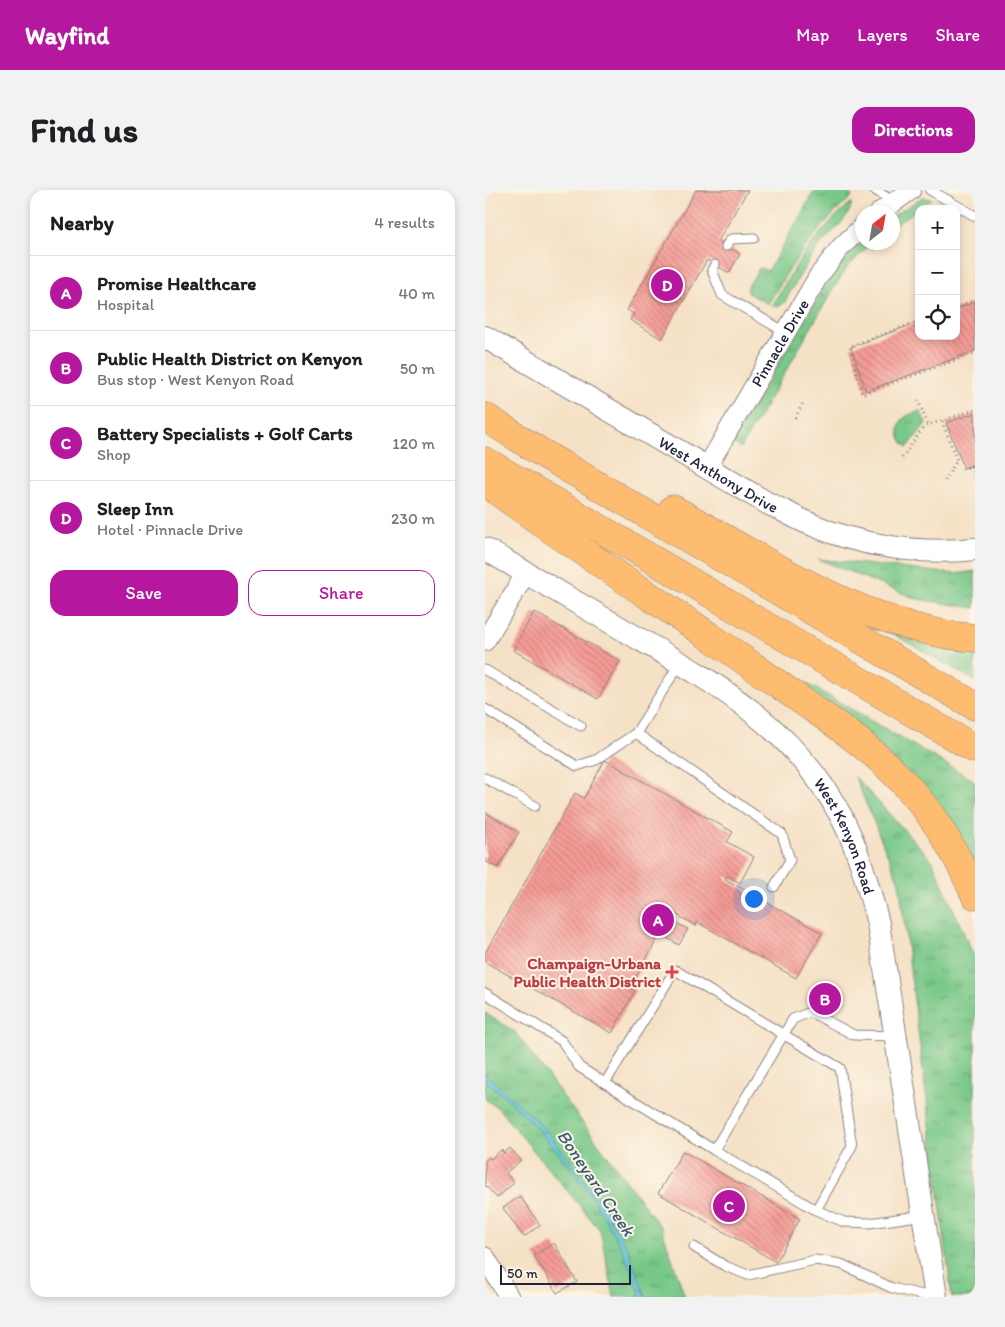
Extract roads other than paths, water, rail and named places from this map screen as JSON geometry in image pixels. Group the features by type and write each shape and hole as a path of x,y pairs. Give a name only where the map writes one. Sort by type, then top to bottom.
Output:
{"highway":[{"path":"485,406 796,577 858,607 896,622 975,638"},
{"path":"485,417 542,453 975,706"},
{"path":"485,461 975,750"},
{"path":"485,482 529,515 855,737 907,787 930,815 952,849 975,895"}],"street":[{"path":"890,205 911,190"},
{"name":"Pinnacle Drive","path":"707,467 818,277 840,248 855,234"},
{"name":"West Anthony Drive","path":"485,337 767,502 810,524 847,537 891,547 958,551 975,549"},
{"name":"West Kenyon Road","path":"485,549 681,663 732,695 771,726 800,757 824,788 841,815 855,844 866,875 878,923 936,1297"},
{"path":"485,641 526,573"},
{"path":"485,1257 509,1297"}],"lane":[{"path":"875,190 886,205"},
{"path":"930,190 975,216"},
{"path":"726,246 731,239 754,238"},
{"path":"715,265 712,270 722,295 785,332"},
{"path":"485,709 577,766 596,760 636,734 681,663"},
{"path":"485,670 581,726"},
{"path":"636,734 782,834 790,860 774,887"},
{"path":"485,778 535,806"},
{"path":"605,1083 675,970 783,1036 840,1068 852,1146 816,1210"},
{"path":"485,993 562,1041 579,1067 816,1210 844,1222 870,1223 924,1215"},
{"path":"714,1150 793,1019 811,1012 854,1035 895,1036"},
{"path":"694,1247 725,1266 748,1275 815,1260 841,1264 892,1288 931,1297"}],"water":[{"path":"485,1073 547,1131 602,1205 627,1247 646,1297 641,1297 630,1267 615,1237 598,1207 578,1178 533,1124 485,1080"}],"place":[{"name":"Sleep Inn","path":"667,285"},
{"name":"Promise Healthcare","path":"658,920"},
{"name":"Champaign-Urbana Public Health District","path":"672,972"},
{"name":"Public Health District on Kenyon","path":"825,999"},
{"name":"Battery Specialists + Golf Carts","path":"729,1206"}],"water label":[{"name":"Boneyard Creek","path":"596,1183"}]}
